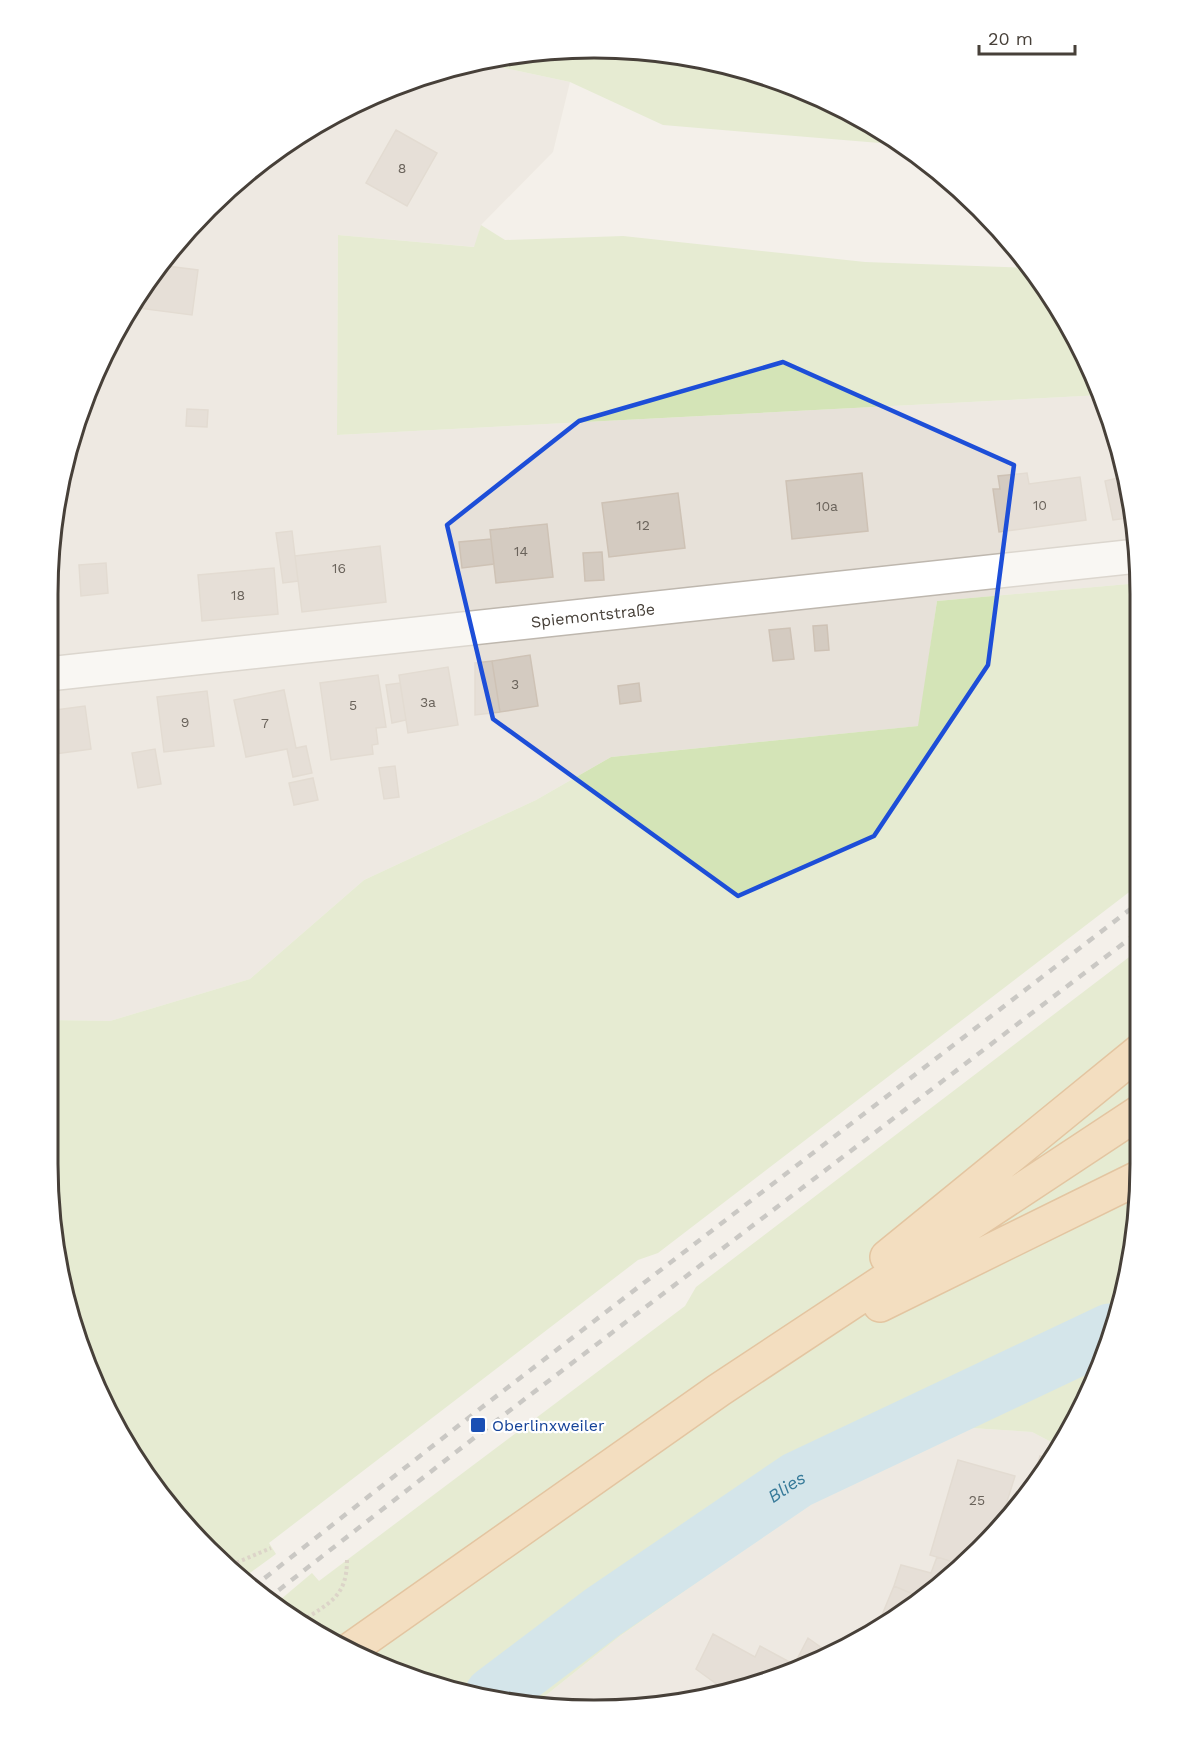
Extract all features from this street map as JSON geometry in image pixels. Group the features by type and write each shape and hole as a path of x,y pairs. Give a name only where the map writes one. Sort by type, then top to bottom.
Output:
{"highway":[{"path":"719,1390 1130,1059"},
{"path":"357,1645 719,1390 1130,1118"},
{"path":"719,1390 901,1294 1130,1182"}],"street":[{"name":"Spiemontstraße","path":"58,673 1129,557"}],"path":[{"path":"236,1563 271,1548"},
{"path":"308,1617 335,1599 344,1584 347,1560"}],"highlighted area":[{"path":"783,362 1014,465 988,665 874,836 738,896 493,719 447,525 579,421"}],"shaded area":[{"path":"500,67 570,82 553,152 481,225 475,247 338,235 337,435 1092,396 1112,456 1120,490 1126,525 1130,584 937,601 919,726 611,757 536,800 364,880 250,979 110,1021 58,1020 58,594 63,525 69,490 87,422 99,389 130,326 149,297 169,268 215,215 268,169 297,149 327,130 389,99 456,77"},
{"path":"971,1428 1032,1432 1053,1443 1020,1491 974,1544 921,1590 862,1629 832,1645 767,1672 699,1690 630,1699 543,1698 620,1636 813,1501"}],"green space":[{"path":"594,58 664,63 699,69 767,87 800,99 862,130 883,143 663,125 570,82 500,67"},
{"path":"481,225 505,240 623,236 865,262 1020,268 1059,326 1092,396 337,435 338,235 474,247"},
{"path":"1130,584 1130,891 658,1253 638,1260 269,1543 276,1554 249,1574 215,1544 169,1491 149,1462 114,1402 87,1337 69,1269 63,1234 58,1165 58,1020 110,1021 250,979 364,880 536,800 611,757 918,726 937,601"},
{"path":"1130,956 1130,1165 1126,1234 1120,1269 1102,1337 1090,1370 1053,1443 1032,1432 971,1428 813,1501 620,1636 543,1698 490,1690 456,1682 389,1660 326,1629 281,1599 312,1573 319,1581 685,1306 696,1287"}],"building":[{"path":"396,130 437,153 407,206 366,183"},
{"path":"170,266 198,270 192,315 141,308"},
{"path":"187,409 208,410 207,427 186,426"},
{"path":"862,473 868,531 792,539 786,481"},
{"path":"1027,473 1029,484 1080,477 1086,520 999,532 993,489 1000,489 998,476"},
{"path":"1117,478 1125,518 1113,520 1105,481"},
{"path":"678,493 685,548 609,557 602,503"},
{"path":"547,524 553,577 496,583 490,530"},
{"path":"292,531 298,581 283,583 276,533"},
{"path":"491,539 494,564 462,568 459,542"},
{"path":"380,546 386,602 302,612 295,556"},
{"path":"602,552 604,580 585,581 583,553"},
{"path":"106,563 108,593 81,596 79,565"},
{"path":"274,568 278,614 202,621 198,575"},
{"path":"827,625 829,650 815,651 813,626"},
{"path":"790,628 794,659 773,661 769,630"},
{"path":"530,655 538,706 500,712 492,661"},
{"path":"492,661 500,712 475,715 475,663"},
{"path":"448,667 458,725 408,733 399,675"},
{"path":"378,675 386,727 376,728 378,744 372,745 373,754 331,760 320,683"},
{"path":"400,683 406,720 392,723 386,685"},
{"path":"639,683 641,701 620,704 618,686"},
{"path":"284,690 296,748 306,746 312,773 293,777 287,749 246,757 234,700"},
{"path":"207,691 214,746 164,752 157,697"},
{"path":"85,706 91,749 58,754 58,710"},
{"path":"155,749 161,784 138,788 132,753"},
{"path":"395,766 399,797 384,799 379,768"},
{"path":"313,778 318,800 294,805 289,783"},
{"path":"958,1460 1015,1476 1005,1509 974,1544 954,1562 930,1555"},
{"path":"937,1557 954,1562 914,1595 894,1586 901,1565 931,1573"},
{"path":"894,1586 914,1595 892,1610 881,1617"},
{"path":"713,1634 755,1657 760,1646 791,1663 718,1685 696,1669"},
{"path":"808,1638 823,1649 800,1660 796,1662"}],"waterway":[{"name":"Blies","path":"498,1691 603,1612 797,1480 1102,1336"}],"railway":[{"path":"259,1582 481,1408 1130,909"},
{"path":"274,1594 492,1424 1130,938"}],"place":[{"name":"Oberlinxweiler","path":"478,1425"}]}
